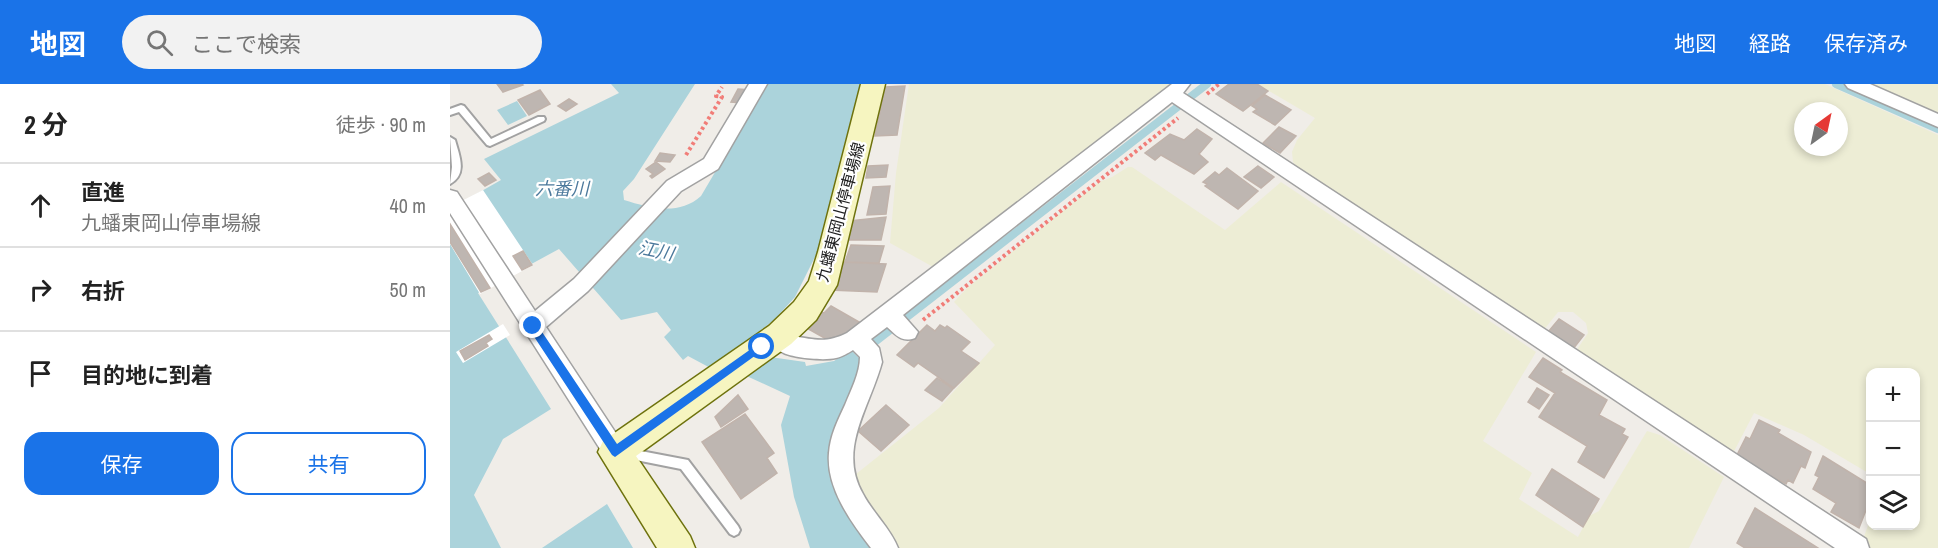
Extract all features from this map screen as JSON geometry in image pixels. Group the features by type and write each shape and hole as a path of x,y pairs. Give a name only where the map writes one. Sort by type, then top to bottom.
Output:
{"main road":[{"name":"九蟠東岡山停車場線","path":"615,452 771,341 805,310 822,285 832,252 873,84"},
{"path":"615,452 677,548"}],"street":[{"path":"533,326 581,285 654,205 682,181 711,164 758,84"},
{"path":"1854,84 1938,121"},
{"path":"771,341 818,350 862,346 898,324 1183,97 1857,548"},
{"path":"453,201 615,452"},
{"path":"862,346 872,363 839,452 842,473 851,499 886,548"}],"lane":[{"path":"450,112 460,108 490,143 541,119"},
{"path":"450,140 458,169 454,178 450,180"},
{"path":"615,452 684,464 734,530"}],"path":[{"path":"682,181 680,165 722,97 716,96 722,87"},
{"path":"898,324 1101,178 1183,97"}],"green space":[{"path":"909,84 1171,84 935,268 890,243 896,173"},
{"path":"1257,84 1825,84 1938,135 1938,548 1871,548 1862,542 1866,530 1920,530 1920,368 1866,368 1866,472 1804,435 1754,413 1731,457 1574,354 1588,333 1586,323 1573,312 1558,312 1543,331 1303,175 1293,162 1292,152 1297,140 1315,118"},
{"path":"1866,84 1938,84 1938,115"},
{"path":"1132,167 1225,230 1281,182 1536,352 1483,441 1532,473 1519,499 1578,537 1589,516 1599,511 1647,431 1660,435 1724,477 1689,548 897,548 879,525 858,486 856,474 939,408 995,345 954,302 966,289 1099,182"}],"water":[{"path":"611,84 695,84 634,179 623,191 624,200 654,208 674,208 692,202 701,196 767,84 860,84 823,241 795,297 774,320 757,333 753,342 763,356 805,362 806,366 834,361 851,350 865,364 830,465 873,548 810,548 794,497 781,425 790,396 740,373 716,371 688,356 683,360 664,337 671,330 657,312 621,320 559,249 478,293 551,409 503,439 474,495 501,548 450,548 450,209 501,180 484,159 619,93"},
{"path":"517,101 527,116 508,125 497,110"},
{"path":"607,504 633,548 542,548"}],"pier":[{"path":"483,190 533,265 480,294 450,244 450,207"},
{"path":"503,324 510,335 463,363 456,352"}],"building":[{"path":"497,84 522,84 523,85 503,92"},
{"path":"1229,84 1257,84 1268,91 1243,111 1216,94"},
{"path":"905,86 897,135 875,136 885,87"},
{"path":"738,89 750,90 743,103 731,102"},
{"path":"540,90 550,104 529,115 518,100"},
{"path":"1265,95 1291,110 1275,125 1253,112 1257,109 1252,106"},
{"path":"569,99 577,104 566,111 558,106"},
{"path":"1279,127 1296,136 1280,153 1263,143"},
{"path":"1197,129 1212,139 1199,154 1208,162 1194,174 1161,155 1155,160 1145,153 1170,134 1184,140"},
{"path":"660,153 675,155 670,162 655,161"},
{"path":"656,162 665,169 652,178 650,176 653,174 646,169"},
{"path":"888,165 886,177 866,178 868,166"},
{"path":"1258,166 1274,177 1261,188 1244,177"},
{"path":"1227,168 1258,191 1238,209 1205,186 1207,184 1203,182 1215,172 1219,175"},
{"path":"489,173 496,180 485,186 478,179"},
{"path":"890,186 886,214 867,215 873,187"},
{"path":"886,217 881,240 845,240 849,221"},
{"path":"450,224 490,288 481,292 450,242"},
{"path":"851,245 884,246 879,263 845,262"},
{"path":"523,251 532,265 522,270 513,256"},
{"path":"840,262 886,264 877,292 830,290"},
{"path":"831,306 859,322 837,345 805,327"},
{"path":"1559,319 1584,335 1573,349 1548,332"},
{"path":"927,325 935,331 940,325 945,328 947,326 970,342 961,351 979,363 954,388 918,363 914,367 897,355"},
{"path":"489,335 492,339 486,343 488,346 465,360 460,351"},
{"path":"1543,358 1562,370 1560,372 1607,400 1599,415 1625,429 1622,434 1628,437 1604,478 1578,462 1587,446 1539,417 1555,393 1529,377"},
{"path":"937,378 953,389 942,401 925,390"},
{"path":"1537,388 1549,395 1539,409 1528,402"},
{"path":"738,395 748,409 721,427 715,417"},
{"path":"886,405 909,425 881,451 858,431"},
{"path":"745,414 774,453 767,458 777,473 741,499 702,442"},
{"path":"1759,420 1780,430 1778,433 1811,452 1805,468 1801,466 1793,483 1788,480 1786,484 1736,457 1746,437 1750,439"},
{"path":"1823,456 1866,483 1866,510 1859,528 1831,512 1836,503 1813,489 1819,477 1815,475"},
{"path":"1552,469 1599,499 1583,527 1536,495"},
{"path":"1755,508 1818,548 1745,548 1737,543"}],"waterway":[{"path":"867,348 1207,84"},
{"path":"1836,84 1938,129"}],"route":[{"path":"533,326 615,452 762,347"}],"water label":[{"name":"六番川","path":"562,189"},
{"name":"江川","path":"656,251"}]}
